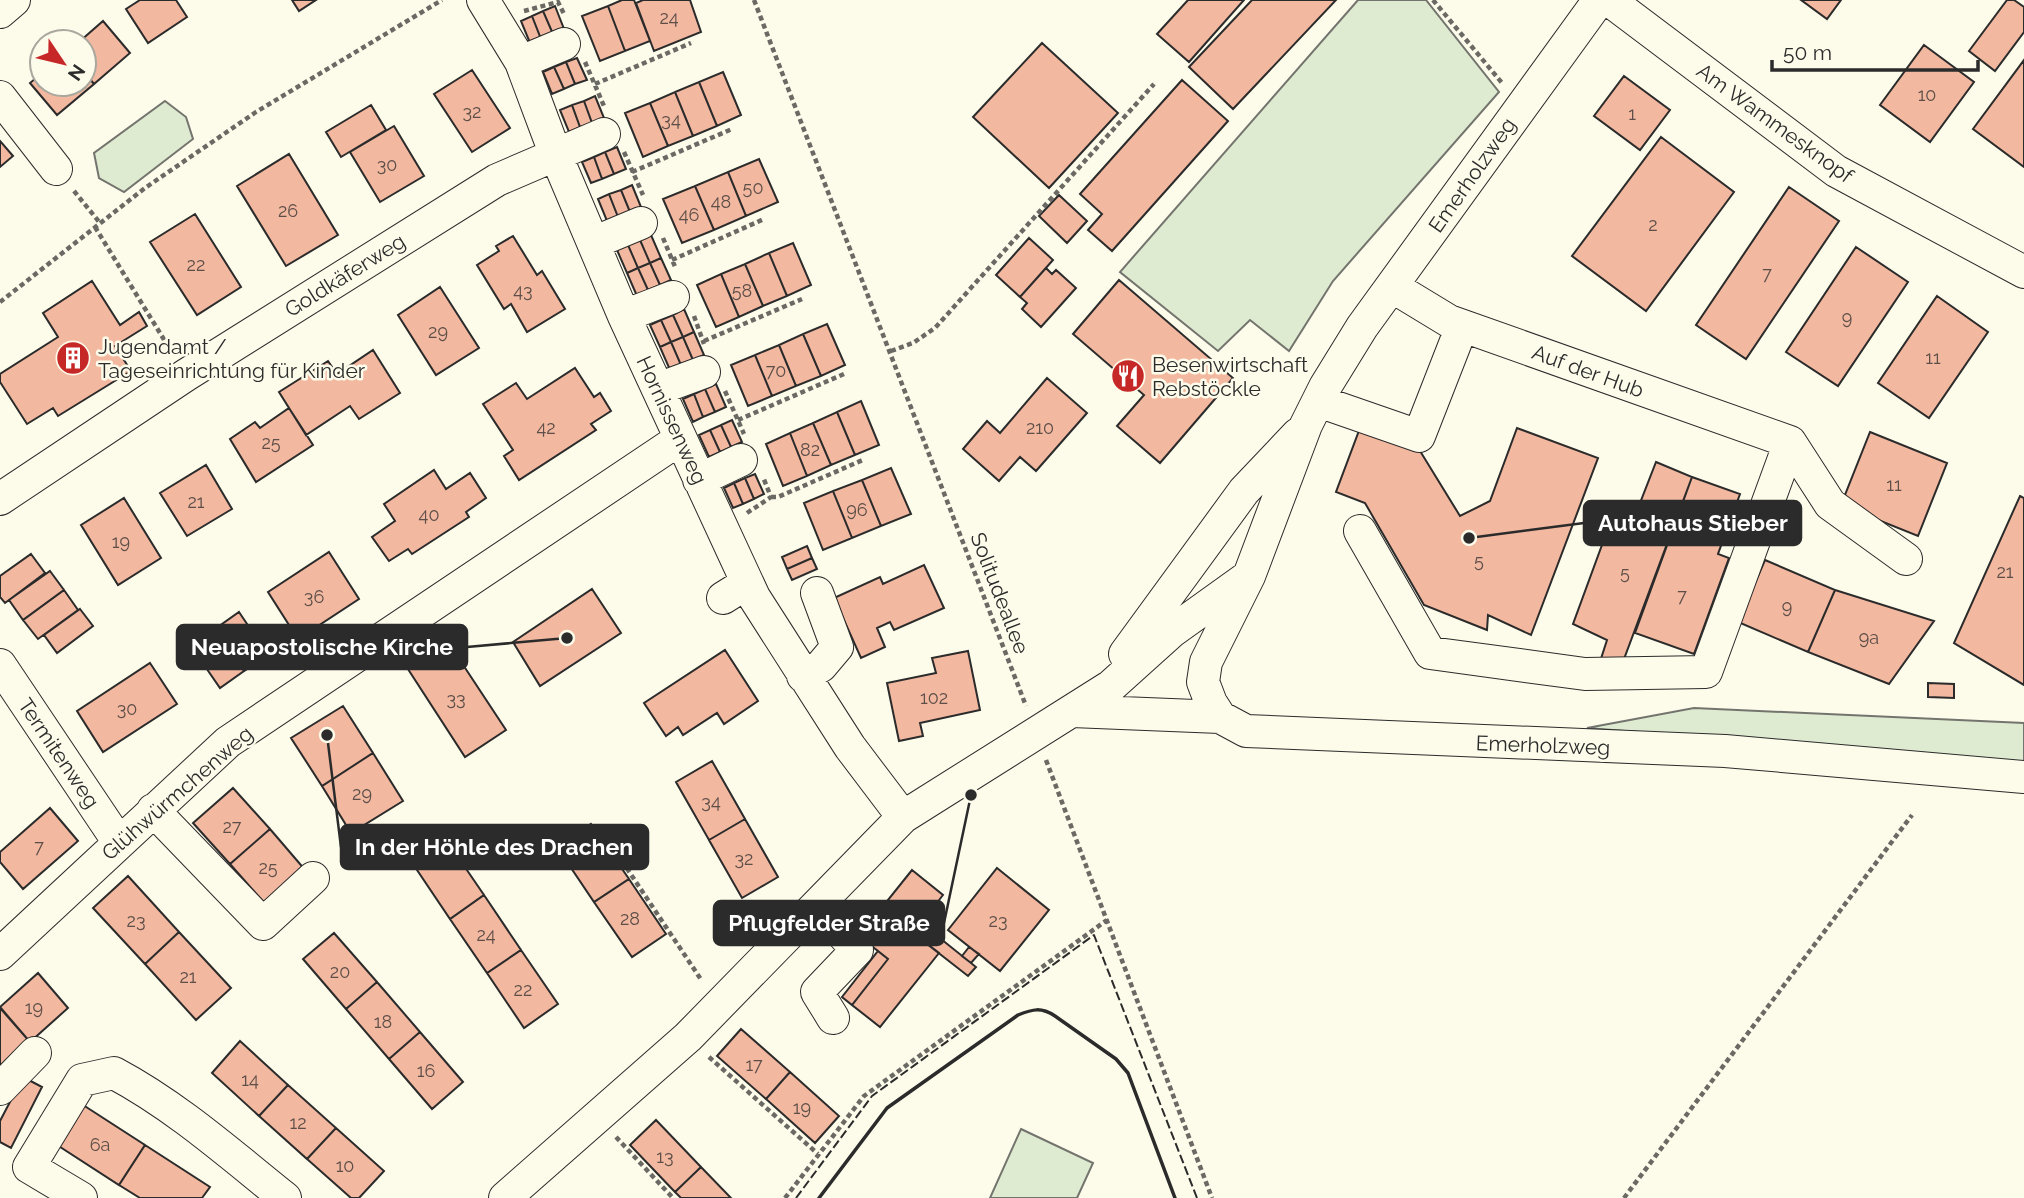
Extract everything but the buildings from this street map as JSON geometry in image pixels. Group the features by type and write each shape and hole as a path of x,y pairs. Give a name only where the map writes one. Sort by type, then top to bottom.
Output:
{"street":[{"path":"0,12 14,0"},
{"name":"Hornissenweg","path":"483,0 521,62 555,153 624,316 699,480 735,591 803,676 850,747 904,817"},
{"name":"Emerholzweg","path":"1599,0 1362,327 1312,413 1249,576 1206,662 1202,682 1220,717 1246,731 1725,751 2024,777"},
{"name":"Am Wammesknopf","path":"1609,0 1836,171 2024,272"},
{"path":"521,62 564,44"},
{"path":"0,97 56,169"},
{"name":"Goldkäferweg","path":"0,499 186,375 497,180 604,134"},
{"path":"593,243 641,223"},
{"name":"Auf der Hub","path":"1393,287 1449,321 1790,442"},
{"path":"624,316 673,296"},
{"path":"1312,413 1419,436 1462,326"},
{"path":"658,389 704,357"},
{"name":"Emerholzweg","path":"1072,712 1113,669 1244,491 1312,413"},
{"name":"Glühwürmchenweg","path":"0,954 118,841 228,742 680,439"},
{"path":"1360,531 1430,653 1585,674 1706,672 1790,442"},
{"path":"1790,442 1829,503 1906,559"},
{"path":"699,480 740,460"},
{"name":"Emerholzweg","path":"505,1198 688,1037 904,817 1111,685 1181,624 1249,576"},
{"path":"803,676 821,666 837,647 817,593"},
{"name":"Termitenweg","path":"0,666 118,841"},
{"path":"1072,712 1220,717"},
{"path":"153,810 263,924 313,878"},
{"path":"817,905 857,950 817,992 833,1018"},
{"path":"0,1089 35,1053"},
{"path":"81,1198 29,1167 82,1080 114,1073 140,1087 285,1198"}],"path":[{"path":"0,302 145,188 256,112 442,0"},
{"name":"Solitudeallee","path":"754,0 891,351 1212,1198"},
{"path":"1433,0 1521,105"},
{"path":"595,84 691,43"},
{"path":"891,351 913,343 935,328 1154,85"},
{"path":"632,172 732,129"},
{"path":"56,169 97,225 186,375"},
{"path":"672,260 764,219"},
{"path":"704,357 802,299"},
{"path":"738,421 844,374"},
{"path":"772,497 778,498 865,459"},
{"path":"1624,1198 1912,815"},
{"path":"622,861 720,1003"},
{"path":"785,1198 864,1096 1107,920"},
{"path":"688,1037 818,1154"},
{"path":"606,1127 673,1198"}],"green space":[{"path":"1358,0 1426,0 1499,92 1333,281 1289,351 1250,320 1218,351 1120,272"},
{"path":"165,101 186,117 193,139 124,192 99,178 94,153"},
{"path":"1694,708 2024,723 2024,762 1587,728"},
{"path":"1021,1129 1093,1163 1077,1198 990,1198"}],"fence":[{"path":"796,1198 872,1096 1094,935 1197,1198"}],"wall":[{"path":"819,1198 887,1108 1018,1015 1037,1010 1055,1016 1116,1059 1128,1073 1175,1198"}],"place":[{"name":"Jugendamt / Tageseinrichtung für Kinder","path":"73,358"},
{"name":"Besenwirtschaft Rebstöckle","path":"1128,376"},
{"name":"Autohaus Stieber","path":"1469,538"},
{"name":"Neuapostolische Kirche","path":"567,638"},
{"name":"In der Höhle des Drachen","path":"327,735"},
{"name":"Pflugfelder Straße","path":"971,795"}]}
